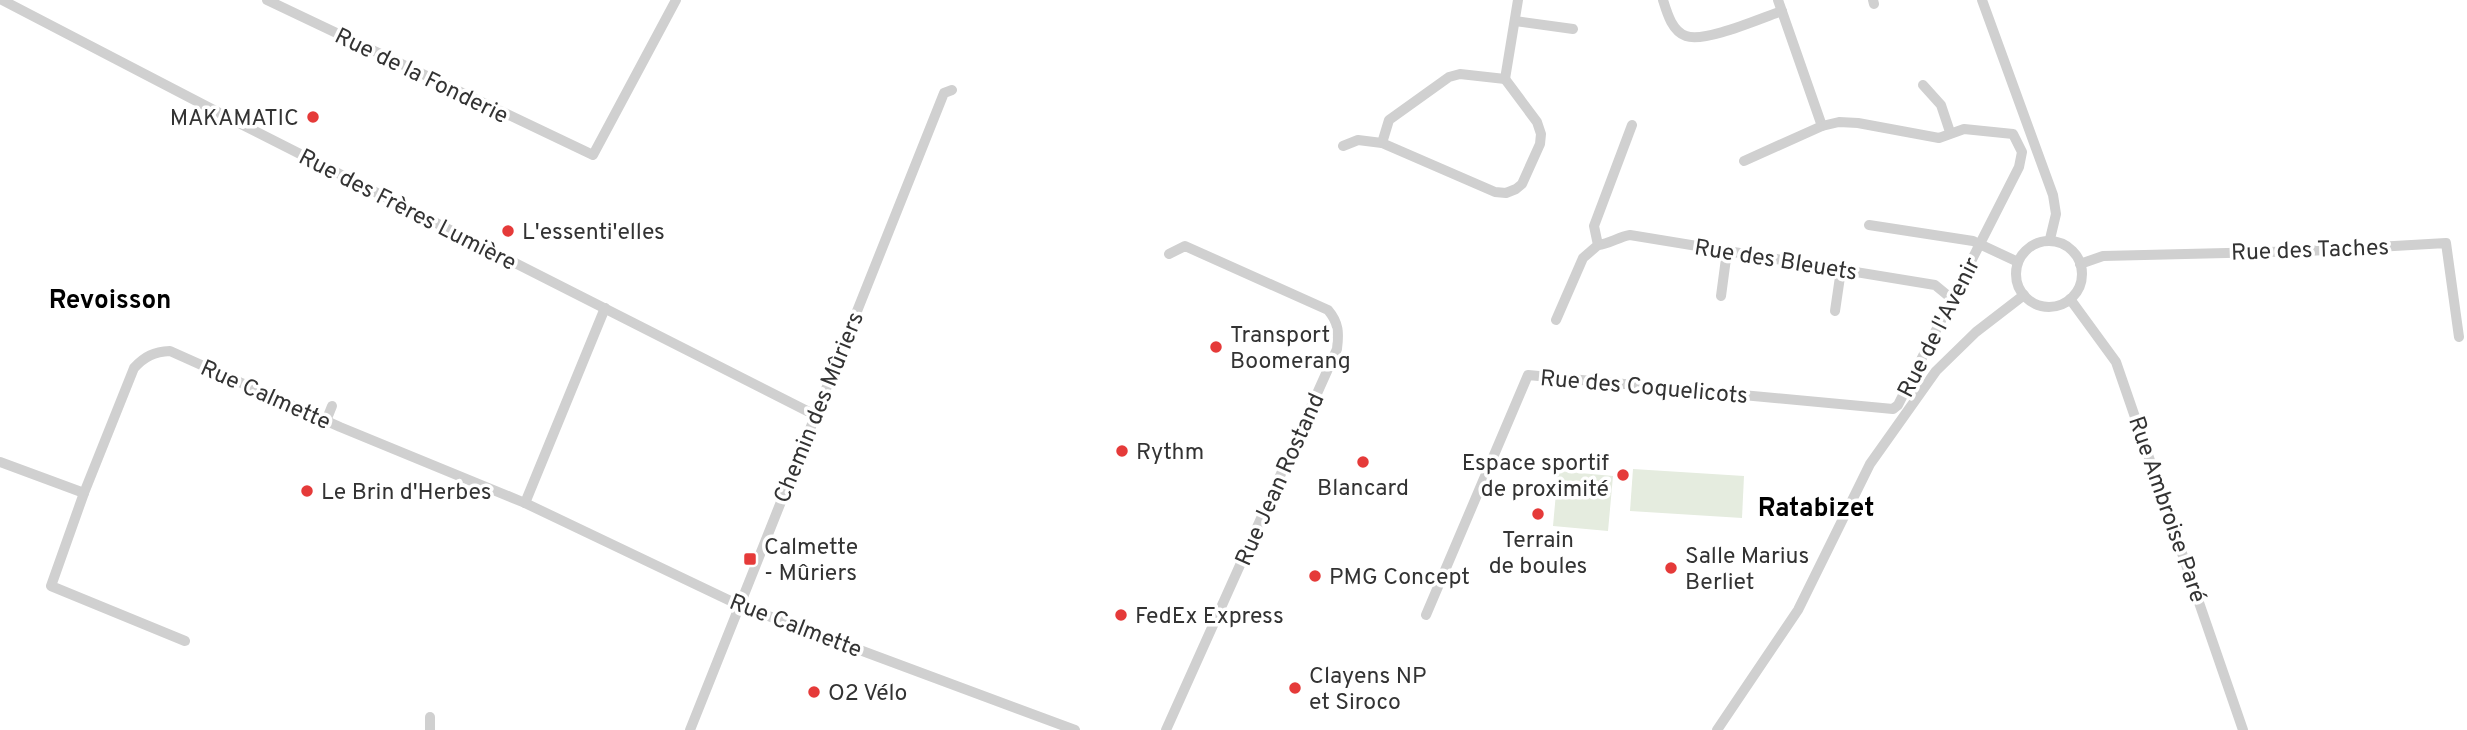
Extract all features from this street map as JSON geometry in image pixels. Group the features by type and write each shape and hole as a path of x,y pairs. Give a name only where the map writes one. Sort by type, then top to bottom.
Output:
{"street":[{"name":"Rue des Frères Lumière","path":"2,0 815,415"},
{"name":"Rue de la Fonderie","path":"267,0 593,155 676,0"},
{"path":"1505,79 1518,0"},
{"path":"1663,0 1670,21 1676,28 1685,36 1702,38 1780,6 1822,126"},
{"path":"1982,0 2053,195 2056,214 2050,239"},
{"path":"1515,21 1573,29"},
{"path":"1343,146 1358,140 1382,143 1495,192 1506,193 1522,184 1540,144 1541,134 1537,121 1505,79 1460,74 1448,77 1389,120 1382,143"},
{"path":"1744,161 1822,126 1839,122 1939,138 1950,132 1941,105 1923,85"},
{"name":"Chemin des Mûriers","path":"691,730 944,93 952,90"},
{"path":"1556,320 1583,258 1598,245 1594,226 1632,125"},
{"name":"Rue de l'Avenir","path":"1894,409 2019,167 2022,152 2013,135 1964,129 1950,132"},
{"name":"Rue de l'Avenir","path":"1869,225 1980,244"},
{"name":"Rue des Bleuets","path":"1598,245 1609,244 1619,237 1630,235 1935,285 1952,299"},
{"path":"2050,239 2067,244 2073,250 2080,264 2081,280 2070,299 2059,306 2043,308 2024,295 2016,280 2018,262 2028,249 2050,239"},
{"name":"Rue des Taches","path":"2080,264 2103,256 2308,251 2446,243 2459,337"},
{"path":"1980,244 2018,262"},
{"name":"Rue Jean Rostand","path":"1166,730 1336,349 1339,332 1336,319 1328,310 1185,246 1169,254"},
{"path":"1721,296 1727,251"},
{"path":"1835,311 1841,270"},
{"name":"Rue de l'Avenir","path":"1717,730 1798,610 1870,464 1936,371 1976,332 2024,295"},
{"name":"Rue Ambroise Paré","path":"2070,299 2116,362 2243,730"},
{"path":"525,503 605,308"},
{"name":"Rue Calmette","path":"185,641 51,586 84,493 134,368 143,358 156,352 170,351 326,421 525,503 739,605 1075,730"},
{"name":"Rue des Coquelicots","path":"1426,615 1528,375 1894,409"},
{"path":"326,421 332,406"},
{"path":"0,462 84,493"},
{"path":"430,717 430,730"}],"shaded area":[{"path":"1633,469 1744,476 1742,518 1630,511"},
{"path":"1558,471 1613,476 1608,531 1553,526"}],"place":[{"name":"MAKAMATIC","path":"313,117"},
{"name":"L'essenti'elles","path":"508,231"},
{"name":"Transport Boomerang","path":"1216,347"},
{"name":"Rythm","path":"1122,451"},
{"name":"Blancard","path":"1363,462"},
{"name":"Espace sportif de proximité","path":"1623,475"},
{"name":"Le Brin d'Herbes","path":"307,491"},
{"name":"Terrain de boules","path":"1538,514"},
{"name":"Calmette - Mûriers","path":"750,559"},
{"name":"Salle Marius Berliet","path":"1671,568"},
{"name":"PMG Concept","path":"1315,576"},
{"name":"FedEx Express","path":"1121,615"},
{"name":"Clayens NP et Siroco","path":"1295,688"},
{"name":"O2 Vélo","path":"814,692"}],"district":[{"name":"Revoisson","path":"110,299"},
{"name":"Ratabizet","path":"1816,507"}]}
